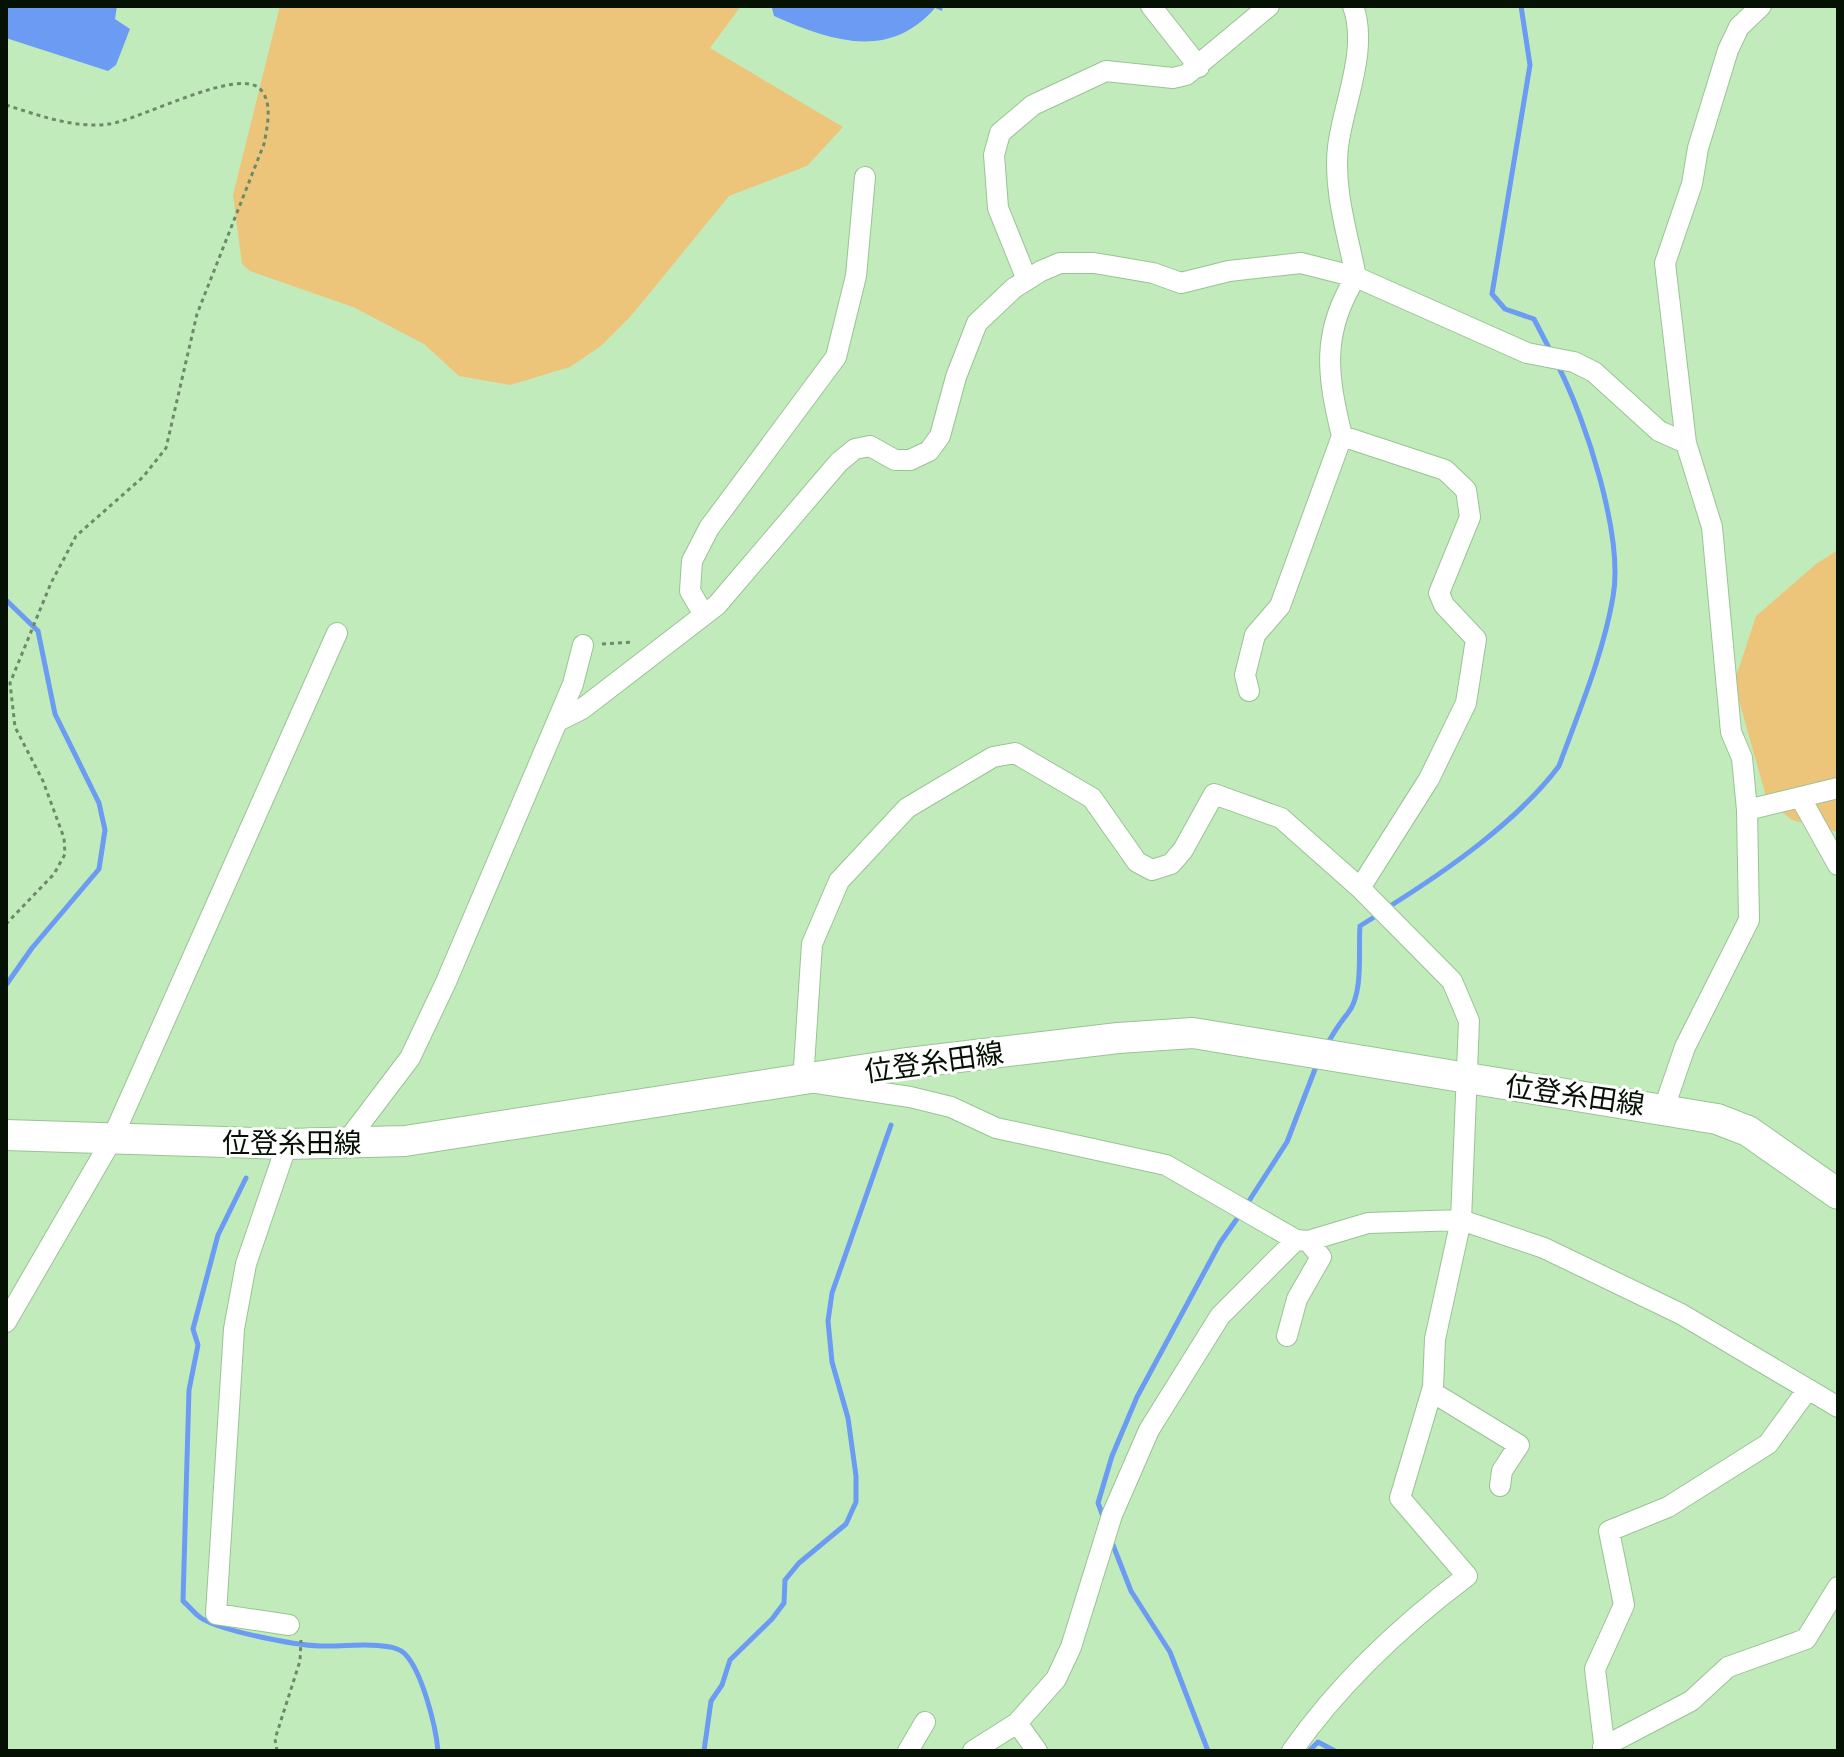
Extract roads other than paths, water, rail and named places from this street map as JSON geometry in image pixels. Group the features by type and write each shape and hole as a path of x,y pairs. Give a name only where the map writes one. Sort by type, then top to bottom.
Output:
{"main road":[{"name":"位登糸田線","path":"6,1135 111,1141 344,1145 405,1141 900,1064 1193,1033 1717,1119 1748,1131 1838,1194"}],"street":[{"path":"1151,6 1199,67"},
{"path":"1027,280 998,208 994,155 1000,133 1033,105 1106,71 1173,78 1199,67 1269,6"},
{"path":"1249,691 1245,675 1255,635 1280,606 1342,436 1328,379 1337,306 1356,277 1338,184 1338,148 1355,64 1356,16 1353,6"},
{"path":"1664,1108 1685,1047 1749,920 1747,810 1742,758 1730,722 1712,527 1686,443 1665,263 1692,184 1698,148 1728,50 1739,27 1761,6"},
{"path":"704,615 690,591 692,561 709,528 836,357 856,276 865,177"},
{"path":"558,721 582,709 704,615 839,462 855,449 870,446 895,460 910,460 929,451 940,436 956,377 977,323 1027,280 1060,263 1094,263 1153,273 1181,283 1229,271 1301,263 1356,277 1527,353 1574,362 1594,372 1659,431 1686,443"},
{"path":"1342,436 1445,470 1466,490 1470,517 1439,593 1444,605 1476,639 1466,703 1429,779 1360,888"},
{"path":"6,1322 111,1141 337,633"},
{"path":"344,1145 410,1058 446,982 558,721 573,684 583,645"},
{"path":"1287,1336 1297,1299 1321,1257 1302,1240 1166,1165 996,1128 951,1107 910,1097 803,1081 812,944 839,881 907,808 993,757 1015,753 1092,798 1137,862 1152,870 1171,864 1183,850 1214,794 1281,818 1360,888 1452,981 1469,1021 1461,1220 1435,1339 1432,1392 1400,1498 1467,1576 1410,1619 1309,1727 1292,1751"},
{"path":"1747,810 1838,788"},
{"path":"1800,797 1838,865"},
{"path":"287,1144 246,1264 234,1329 216,1614 289,1625"},
{"path":"973,1751 1017,1723 1056,1679 1071,1647 1112,1515 1149,1430 1220,1316 1302,1240 1368,1223 1461,1220 1544,1248 1681,1314 1838,1407"},
{"path":"1808,1389 1768,1444 1668,1507 1609,1531 1624,1605 1595,1669 1604,1749 1691,1701 1728,1667 1806,1639 1838,1587"},
{"path":"1432,1392 1519,1445 1502,1471 1500,1486"},
{"path":"908,1751 925,1722"},
{"path":"1017,1723 1037,1751"}],"water":[{"path":"6,6 117,6 115,19 130,29 116,65 108,71 6,38"},
{"path":"943,6 942,11 935,8 917,25 898,35 859,41 817,33 774,16 772,8"}],"waterway":[{"path":"1521,6 1530,65 1492,294 1505,309 1534,319 1550,350"},
{"path":"1387,908 1479,844 1542,787 1559,766 1597,661 1613,597 1613,543 1591,447 1558,366"},
{"path":"6,600 38,631 55,714 99,803 105,830 99,869 32,948 6,985"},
{"path":"1327,1045 1353,1005 1359,971 1360,926 1379,914"},
{"path":"1247,1204 1287,1142 1317,1064"},
{"path":"704,1751 711,1701 722,1685 730,1660 772,1619 784,1603 785,1580 799,1563 846,1524 856,1502 856,1476 848,1418 832,1362 828,1321 832,1293 891,1125"},
{"path":"246,1178 218,1235 193,1329 198,1345 189,1390 183,1601 198,1616 224,1628 308,1645 377,1645 404,1653 422,1685 438,1751"},
{"path":"1104,1519 1098,1503 1112,1456 1137,1397 1220,1243 1241,1213"},
{"path":"1111,1540 1131,1591 1170,1652 1208,1751"},
{"path":"1309,1751 1318,1742 1335,1751"}]}
